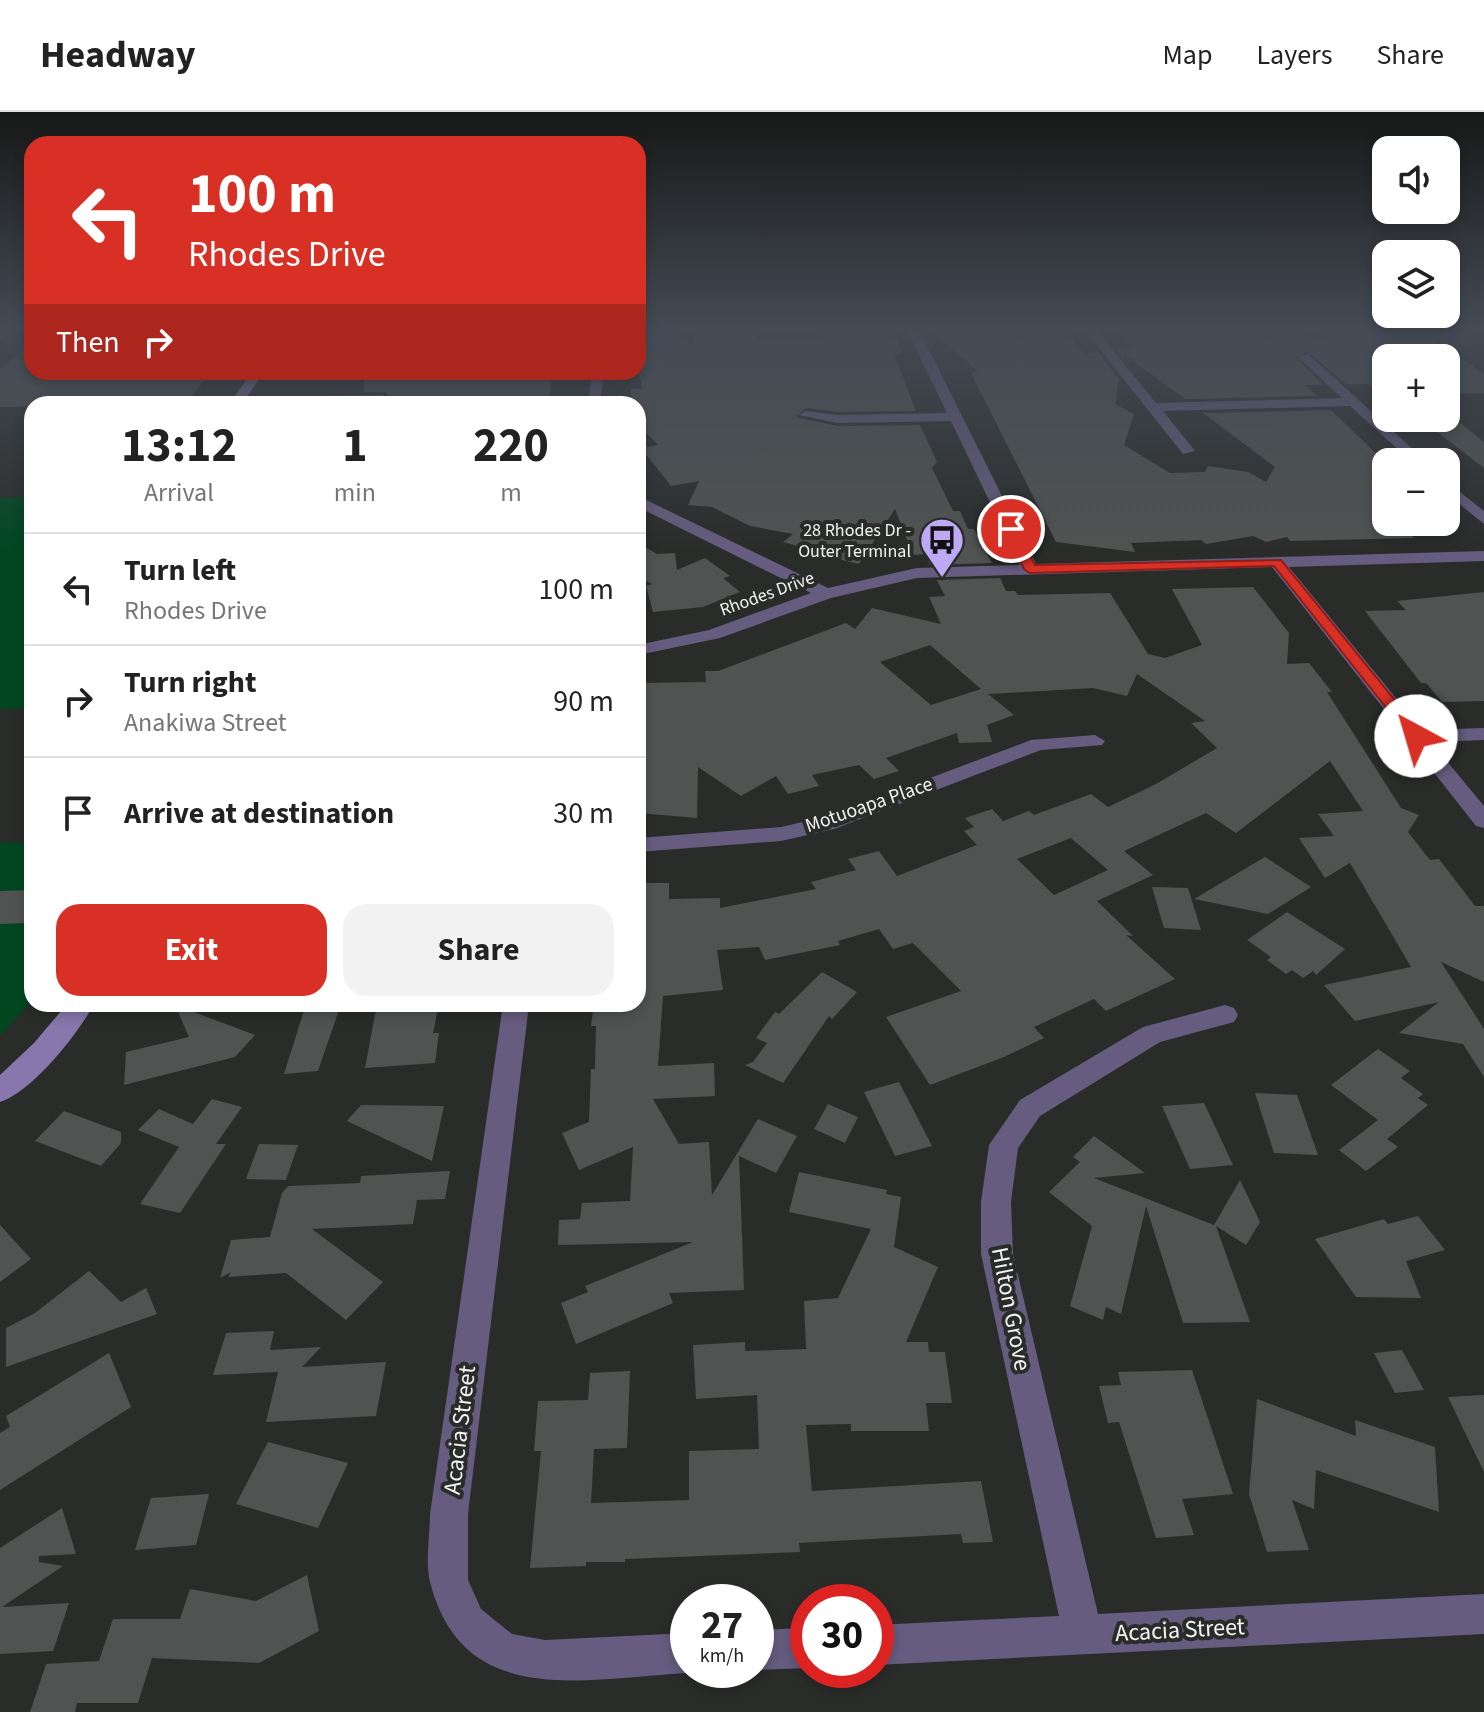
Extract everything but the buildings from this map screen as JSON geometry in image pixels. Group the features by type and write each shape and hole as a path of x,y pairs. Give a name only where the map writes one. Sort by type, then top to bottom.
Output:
{"street":[{"path":"949,403 1030,569"},
{"path":"1152,403 1188,451"},
{"path":"1156,407 1326,403"},
{"path":"1353,403 1404,448"},
{"path":"806,415 837,419 956,417"},
{"path":"1460,498 1484,519"},
{"path":"646,505 826,594"},
{"name":"Rhodes Drive","path":"646,648 749,624 826,594 917,573 1484,556"},
{"path":"1277,563 1484,821"},
{"path":"1416,736 1484,734"},
{"name":"Motuoapa Place","path":"646,845 731,840 834,822 1038,744 1095,741"},
{"path":"0,1091 56,1037 75,1012"},
{"name":"Acacia Street","path":"515,1012 449,1514 449,1580 467,1623 503,1653 545,1660 670,1654"},
{"name":"Hilton Grove","path":"1083,1636 997,1254 996,1202 1004,1145 1030,1108 1152,1034 1225,1015"},
{"name":"Acacia Street","path":"894,1644 1484,1614"}],"green space":[{"path":"24,497 24,708 0,709 0,498"},
{"path":"24,842 24,1009 0,1036 0,843"}],"place":[{"name":"28 Rhodes Dr - Outer Terminal","path":"942,579"}],"route":[{"path":"1011,529 1030,569 1277,563 1416,736"}]}
